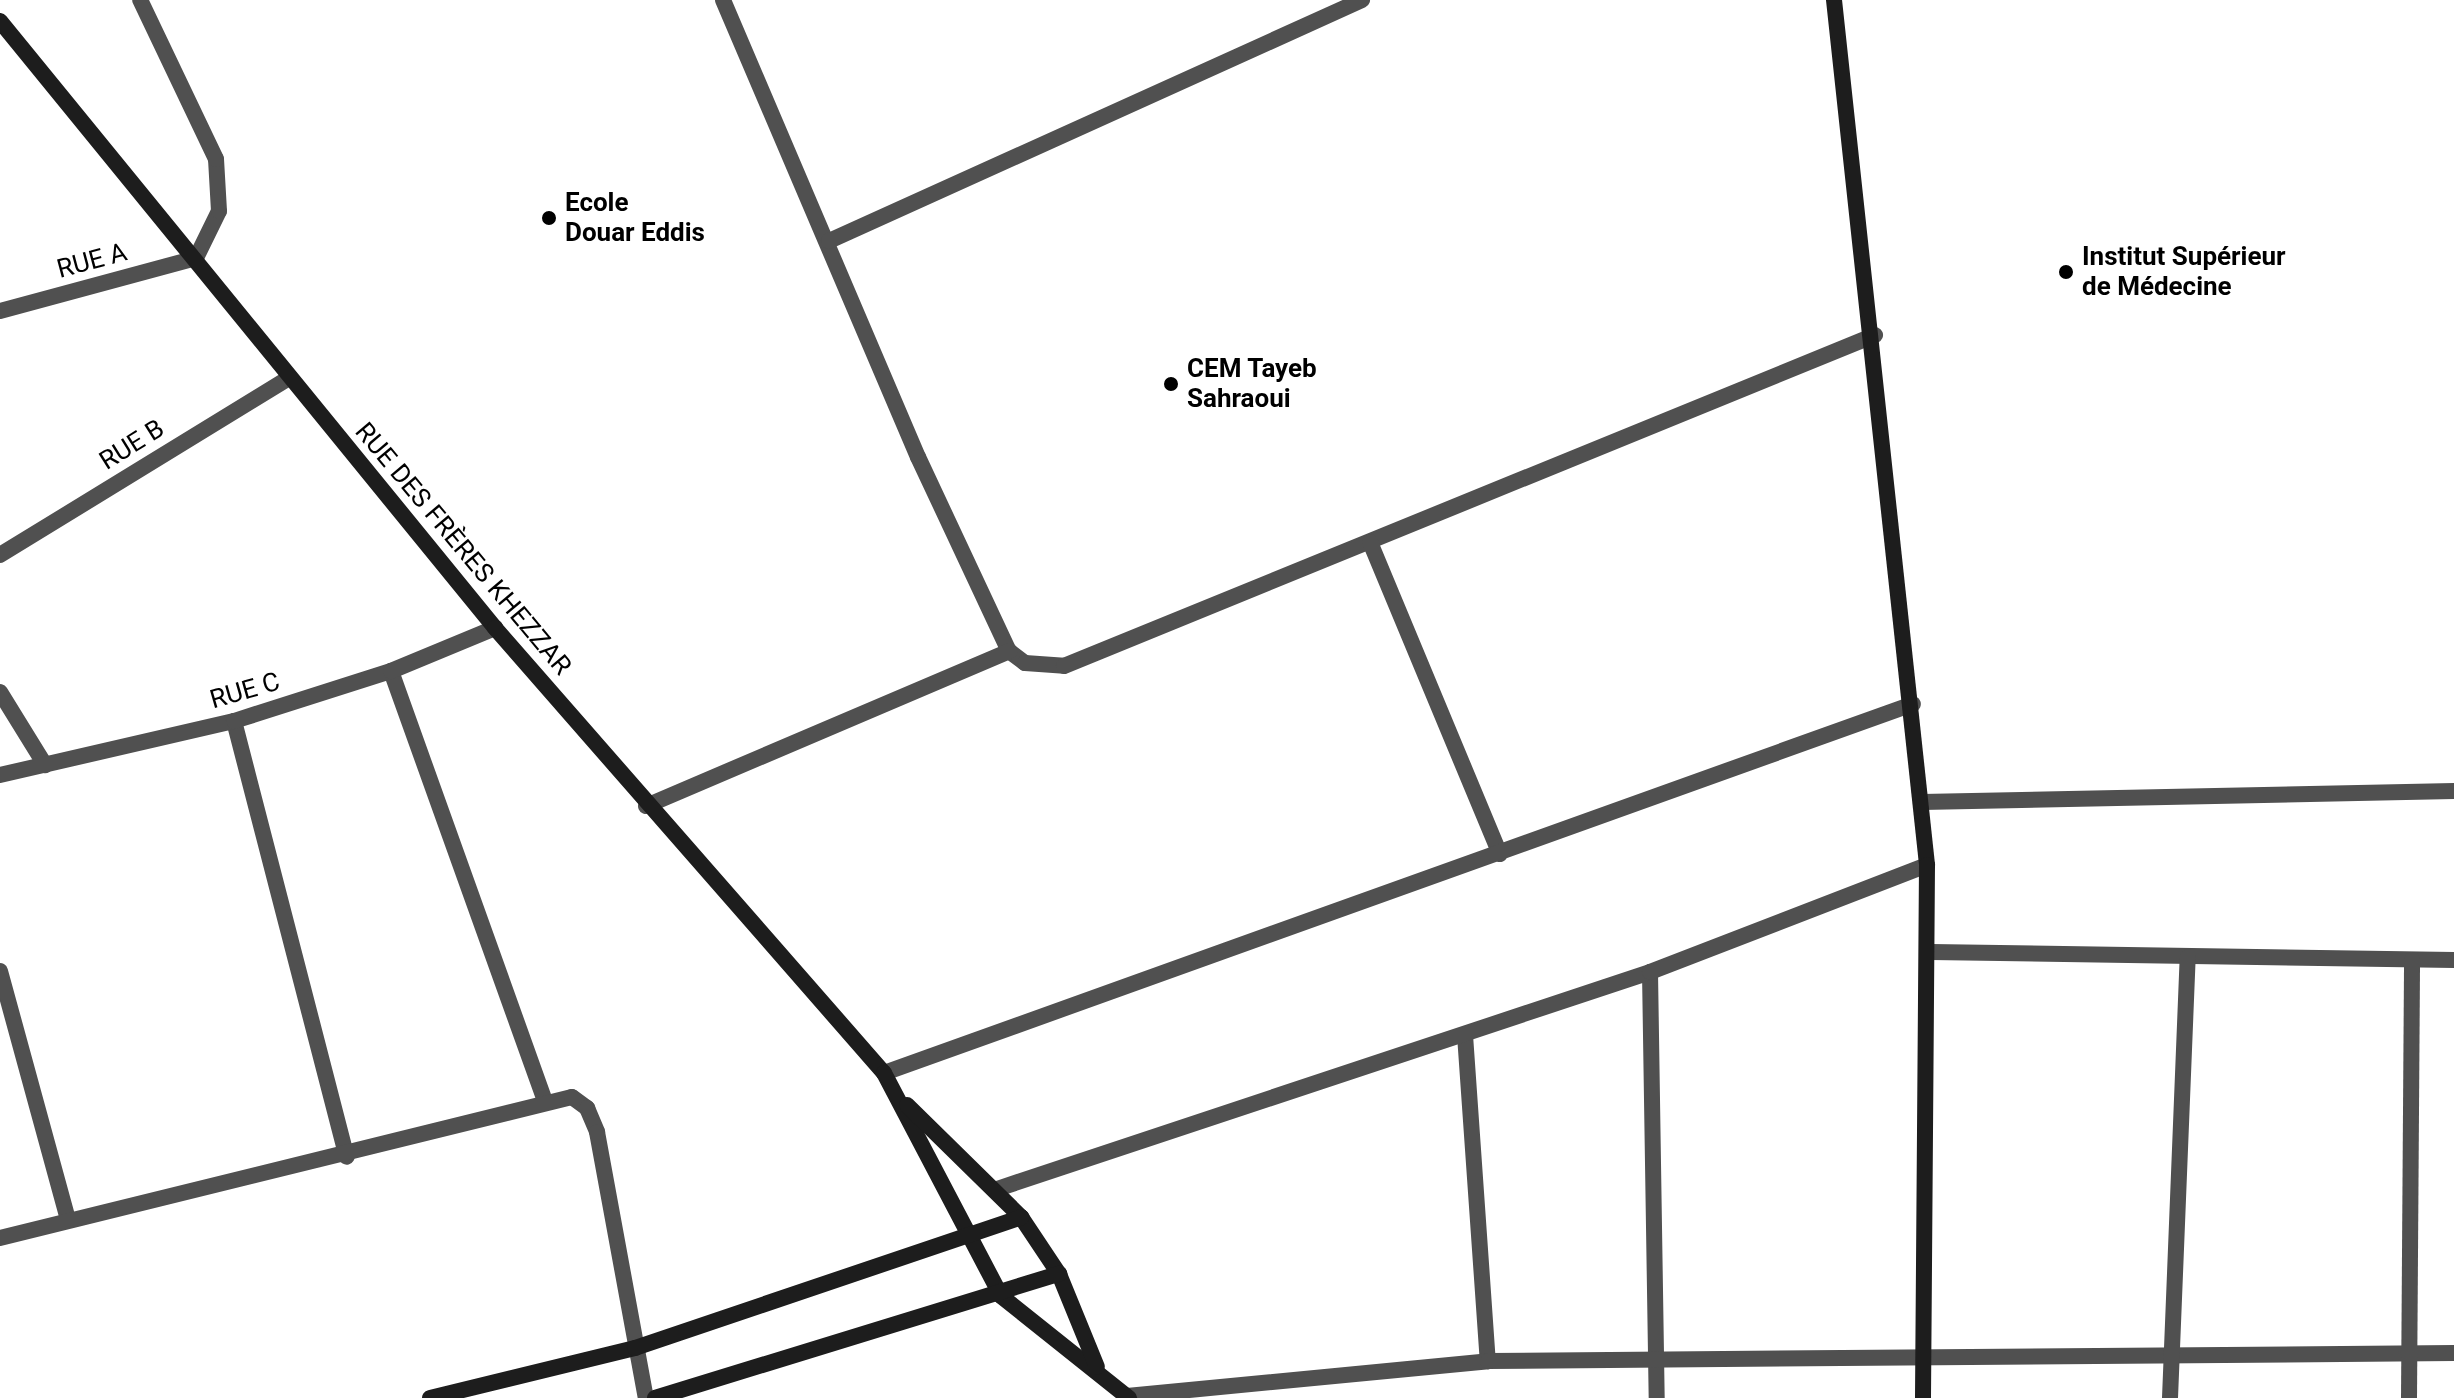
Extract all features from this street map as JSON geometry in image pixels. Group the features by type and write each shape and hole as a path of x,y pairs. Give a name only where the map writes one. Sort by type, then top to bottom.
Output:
{"main road":[{"path":"1834,0 1875,335 1927,865 1931,952 1923,1398"},
{"name":"RUE DES FRÈRES KHEZZAR","path":"0,21 495,628 646,806 884,1073 899,1098 964,1236 1001,1296 1097,1368 1128,1397"},
{"name":"RUE DES FRÈRES KHEZZAR","path":"899,1098 997,1189 1021,1217 1059,1274 1097,1368"},
{"path":"430,1398 635,1348 1021,1217"},
{"path":"655,1398 1001,1296 1059,1274"}],"street":[{"path":"140,0 222,177 219,211 196,258"},
{"path":"723,0 1009,651 1035,666 1064,666 1875,335"},
{"path":"829,241 1362,0"},
{"name":"RUE A","path":"0,311 196,258"},
{"name":"RUE B","path":"0,555 290,377"},
{"path":"1370,542 1500,854"},
{"name":"RUE C","path":"0,775 234,721 391,671 495,628"},
{"path":"646,806 1009,651"},
{"path":"391,671 544,1099"},
{"path":"0,692 45,765"},
{"path":"884,1073 1913,704"},
{"path":"234,721 347,1157"},
{"path":"1922,802 2454,791"},
{"path":"997,1189 1650,972 1927,865"},
{"path":"1931,952 2454,960"},
{"path":"2170,1398 2168,1353 2188,957"},
{"path":"2409,1398 2412,960"},
{"path":"0,971 68,1220"},
{"path":"1650,972 1659,1358 1657,1398"},
{"path":"1465,1035 1488,1361"},
{"path":"0,1238 347,1157 544,1099 572,1097 587,1108 597,1132 646,1398"},
{"path":"1128,1397 1488,1361 1923,1354 2454,1353"}],"place":[{"name":"Ecole Douar Eddis","path":"549,218"},
{"name":"Institut Supérieur de Médecine","path":"2066,272"},
{"name":"CEM Tayeb Sahraoui","path":"1171,384"}]}
